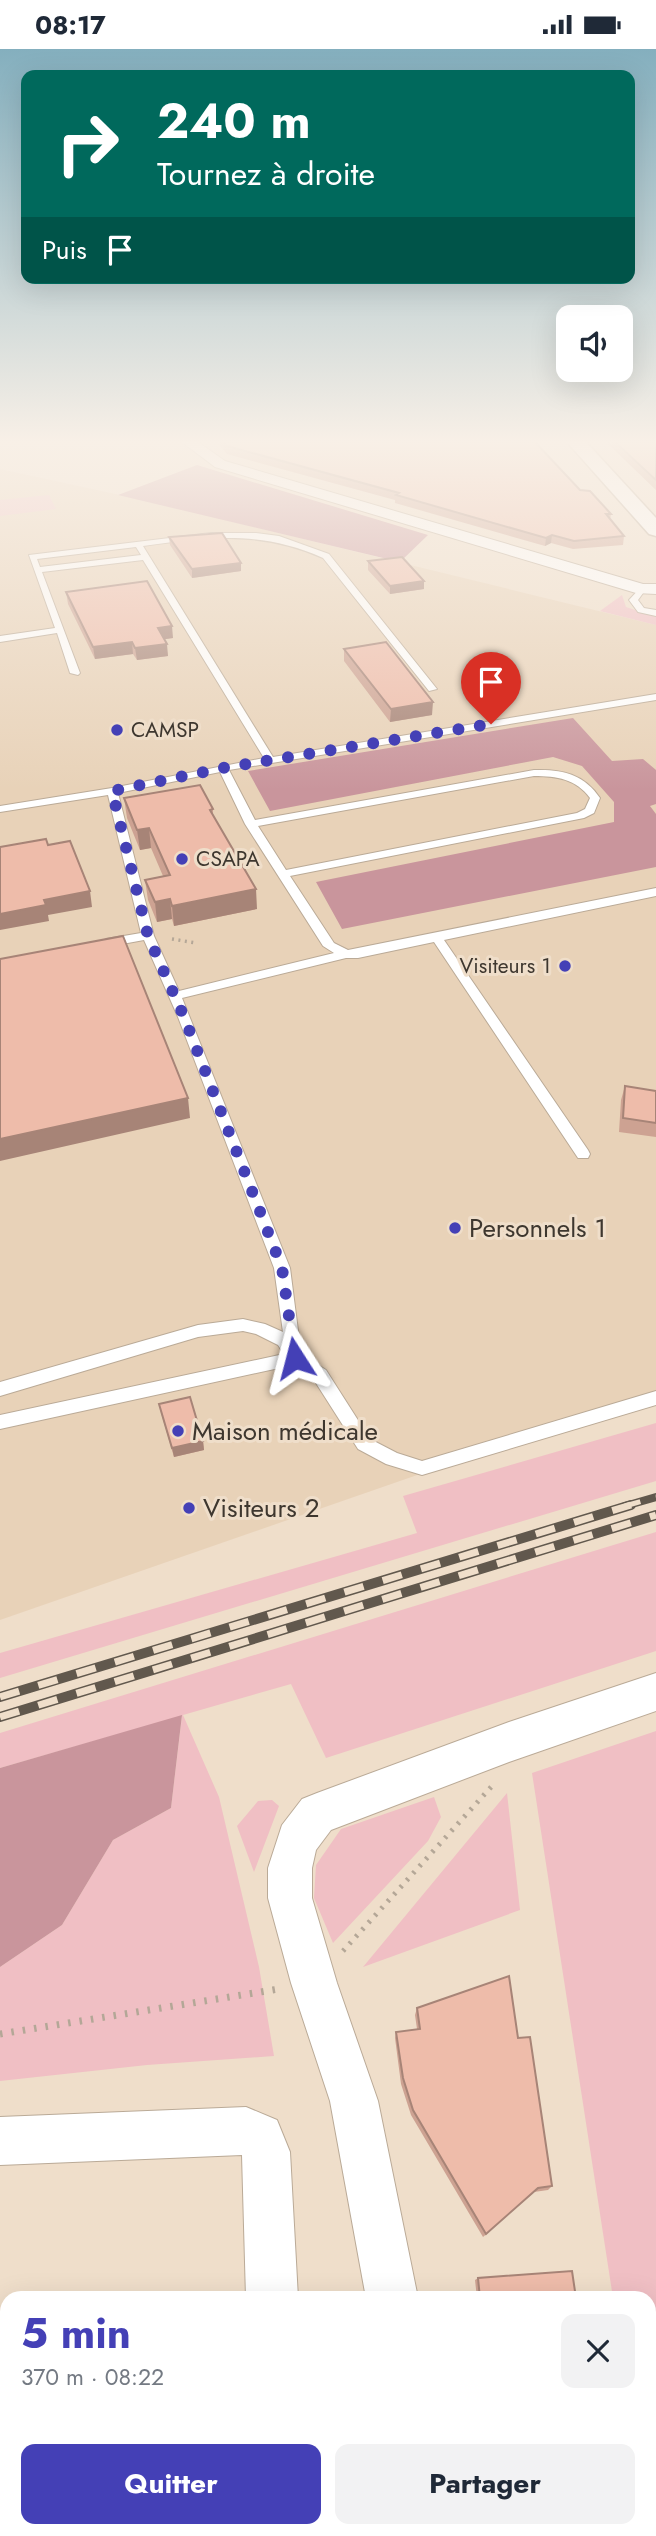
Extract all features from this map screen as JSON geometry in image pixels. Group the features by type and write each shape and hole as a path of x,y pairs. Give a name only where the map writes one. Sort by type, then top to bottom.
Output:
{"street":[{"path":"543,558 649,589"},
{"path":"391,2291 354,2101 314,1983 290,1898 290,1868 297,1840 317,1814 509,1742 656,1692"},
{"path":"0,2141 246,2131 260,2137 266,2152 272,2291"}],"lane":[{"path":"32,558 75,673"},
{"path":"37,570 136,558"},
{"path":"146,558 270,760"},
{"path":"328,558 432,689"},
{"path":"649,589 634,600 641,610 656,613"},
{"path":"0,639 60,631"},
{"path":"0,809 112,791 223,768 656,697"},
{"path":"223,768 251,824 329,946 346,954"},
{"path":"251,824 534,773 571,777 581,782 595,798 590,811 580,816 283,874"},
{"path":"112,791 148,936 175,996 282,1268 295,1358"},
{"path":"175,996 346,954 438,938 656,892"},
{"path":"94,946 148,936"},
{"path":"438,938 583,1154"},
{"path":"0,1389 221,1326 243,1325 259,1328 284,1340 295,1358 320,1375 364,1444 392,1459 422,1468 656,1398"},
{"path":"0,1422 295,1358"}],"path":[{"path":"0,2034 314,1983 499,1778 509,1742"}],"shaded area":[{"path":"0,558 382,558 656,625 656,1392 0,1620"},
{"path":"383,558 404,558 400,562"},
{"path":"622,595 626,607 656,617 656,625 600,611"},
{"path":"573,718 612,761 643,759 656,770 656,804 650,806 656,814 656,867 342,929 316,882 614,822 614,802 582,766 553,757 270,811 248,771"},
{"path":"656,1423 656,1481 0,1678 0,1653 417,1533 403,1496"},
{"path":"656,1532 656,1651 326,1758 291,1684 183,1715 219,1797 259,1967 274,2056 147,2065 0,2081 0,1967 62,1925 113,1840 171,1808 182,1716 0,1768 0,1733"},
{"path":"182,1715 171,1808 113,1840 62,1925 0,1967 0,1768"},
{"path":"656,1731 656,2291 612,2291 532,1773"},
{"path":"507,1793 520,1910 363,1967"},
{"path":"434,1797 441,1817 428,1841 333,1943 314,1898 316,1865 341,1829"},
{"path":"272,1800 279,1806 254,1872 237,1826 258,1801"}],"building":[{"path":"184,558 238,558 241,563 192,569"},
{"path":"403,558 424,581 390,586 368,561"},
{"path":"147,581 172,626 158,628 167,644 135,648 132,642 93,647 66,592"},
{"path":"386,642 433,702 391,709 344,649"},
{"name":"CSAPA","path":"200,785 213,809 210,810 256,889 172,906 170,899 155,902 145,880 170,875 149,828 137,830 124,798"},
{"path":"46,839 48,845 70,841 90,891 44,900 46,905 0,914 0,847"},
{"path":"123,936 188,1098 0,1139 0,959"},
{"path":"625,1086 656,1091 656,1123 623,1118"},
{"name":"Maison médicale","path":"190,1397 203,1441 172,1448 159,1404"},
{"path":"509,1976 518,2038 530,2037 552,2186 538,2188 486,2234 413,2110 403,2078 396,2032 420,2029 417,2008"},
{"path":"572,2271 575,2291 479,2291 478,2278"}],"railway":[{"path":"625,1506 656,1497"},
{"path":"0,1697 631,1505"},
{"path":"0,1717 656,1515"}],"place":[{"name":"CAMSP","path":"117,730"},
{"name":"CSAPA","path":"182,859"},
{"name":"Visiteurs 1","path":"565,966"},
{"name":"Personnels 1","path":"455,1228"},
{"name":"Maison médicale","path":"178,1431"},
{"name":"Visiteurs 2","path":"189,1508"}],"route":[{"path":"295,1358 282,1268 184,1017 148,936 112,791 223,768 491,724"}]}
